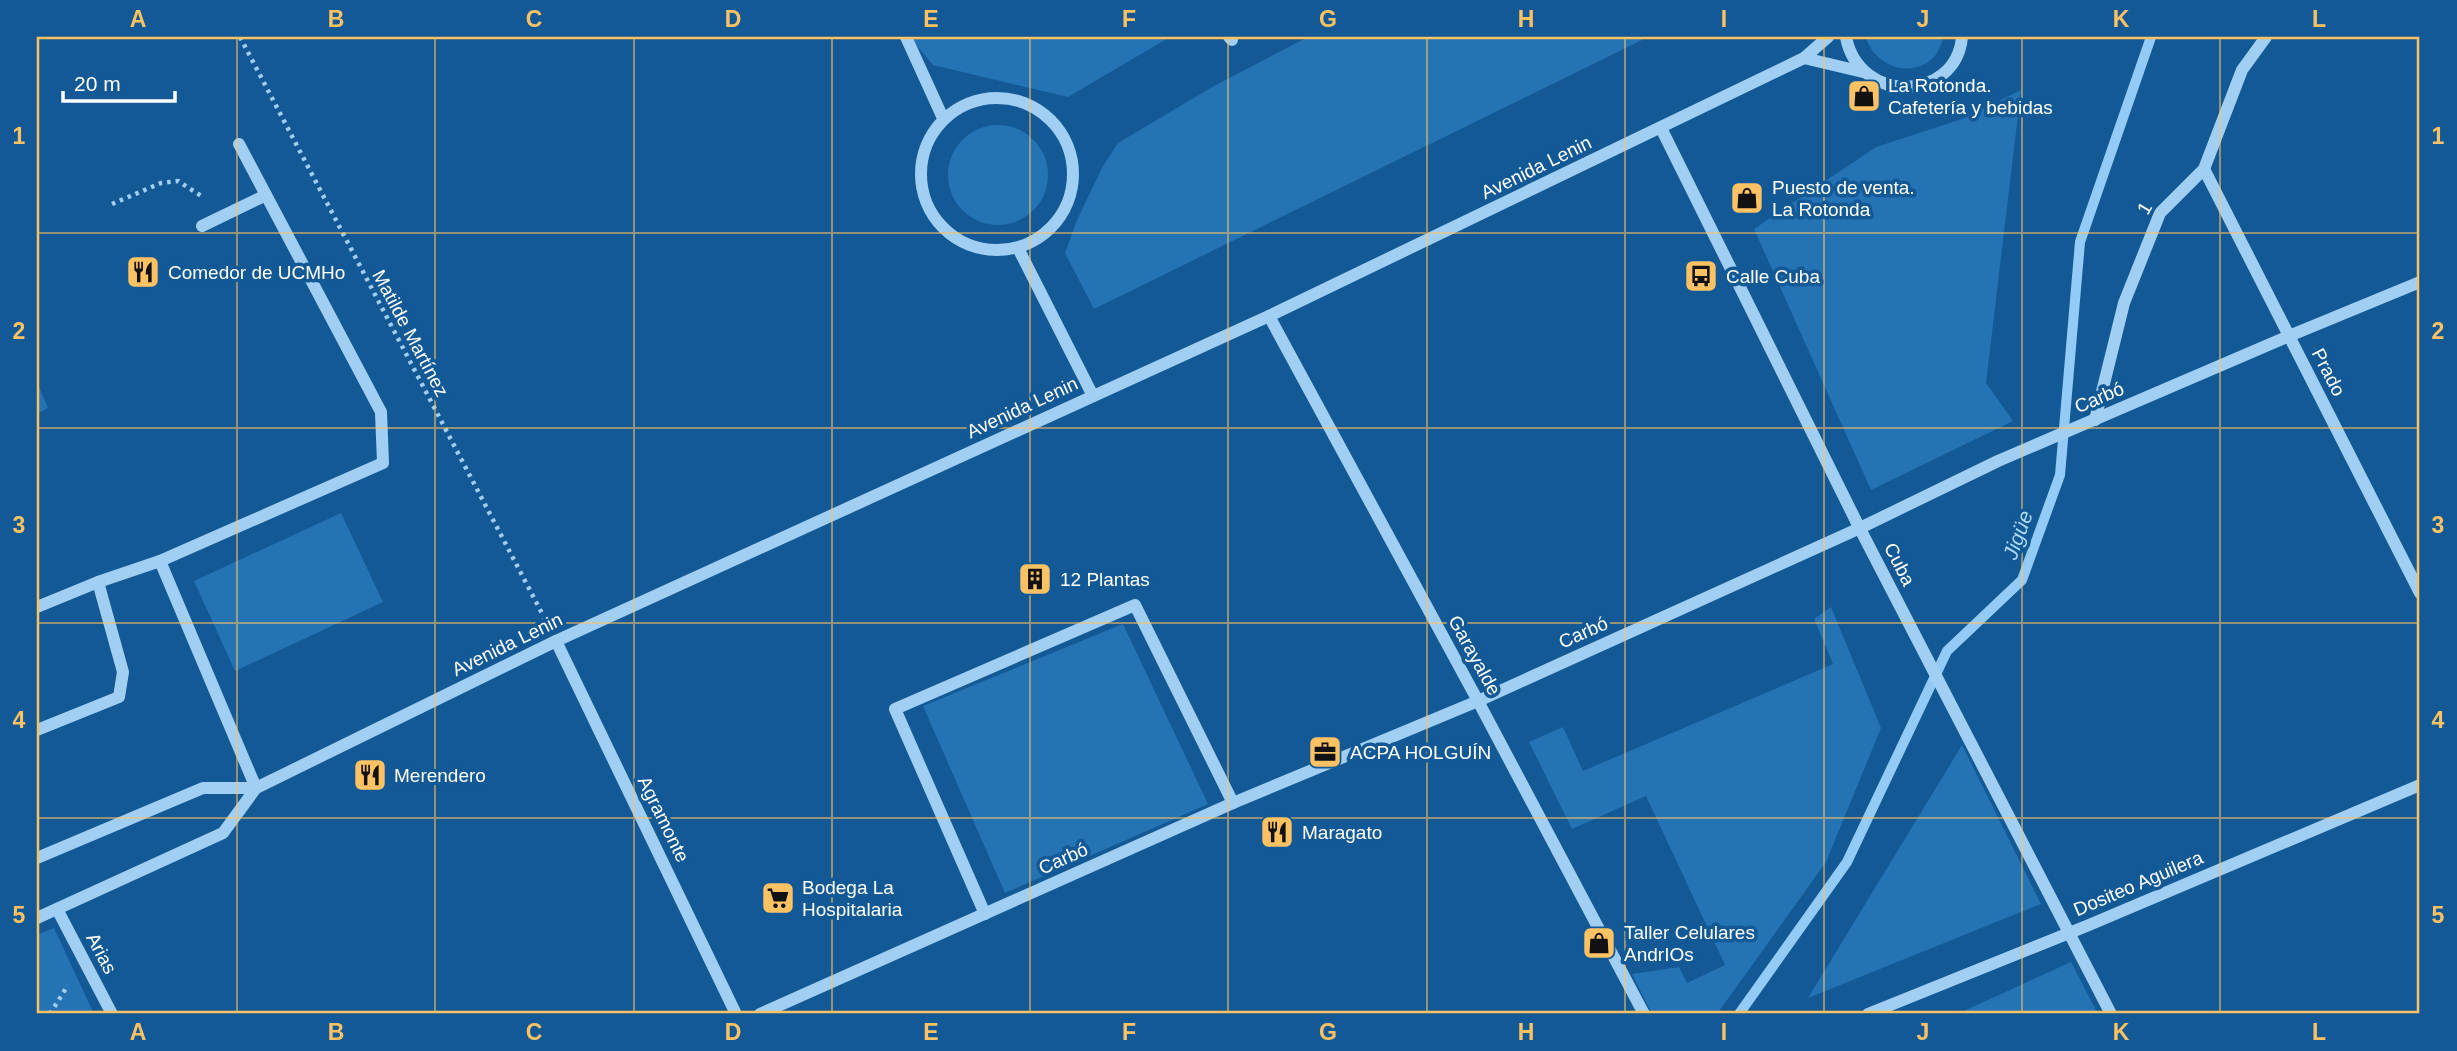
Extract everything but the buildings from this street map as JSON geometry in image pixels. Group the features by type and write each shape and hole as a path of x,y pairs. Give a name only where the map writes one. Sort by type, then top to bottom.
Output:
{"street":[{"path":"906,37 942,116"},
{"name":"Avenida Lenin","path":"37,859 203,788 256,788 556,641 1269,316 1804,58 1828,37"},
{"path":"1846,37 1852,57 1863,72"},
{"path":"1804,58 1863,72 1880,83 1900,88 1920,86 1939,77 1952,62 1962,37"},
{"name":"1","path":"2095,420 2124,303 2160,213 2204,169 2242,70 2266,37"},
{"path":"1003,97 1039,109 1054,122 1067,141 1073,160 1074,177 1068,204 1054,225 1038,239 1018,248 989,250 963,242 935,221 925,199 920,178 928,140 942,116 968,103 1003,97"},
{"name":"Cuba","path":"1661,128 1860,528 2111,1014"},
{"path":"37,607 160,561 383,463 381,412 239,144"},
{"name":"Prado","path":"2204,169 2420,593"},
{"path":"202,226 266,195"},
{"path":"1018,248 1093,396"},
{"name":"Carbó","path":"760,1014 1233,803 1478,701 1860,528 1998,461 2420,282"},
{"name":"Garayalde","path":"1269,316 1644,1014"},
{"path":"160,561 256,788"},
{"path":"37,730 119,698 122,672 98,582"},
{"path":"985,914 895,709 1135,605 1233,803"},
{"name":"Agramonte","path":"556,641 736,1014"},
{"name":"Dositeo Aguilera","path":"1868,1014 2070,933 2420,785"},
{"name":"Avenida Lenin","path":"37,918 223,833 256,788"},
{"name":"Arias","path":"57,909 112,1014"}],"path":[{"name":"Matilde Martínez","path":"240,37 556,641"},
{"path":"112,204 161,183 178,181 200,195 223,216"}],"shaded area":[{"path":"918,37 1170,37 1068,97 933,65 912,40"},
{"path":"1308,37 1641,37 1642,40 1094,309 1065,253 1077,220 1103,166 1118,143 1214,86"},
{"path":"1866,37 1944,37 1939,50 1925,64 1904,68 1894,67 1877,56"},
{"path":"2021,90 1986,383 2013,421 1871,490 1754,229 1876,147 1962,119"},
{"path":"998,125 1017,129 1033,140 1044,156 1048,175 1044,194 1033,210 1017,221 998,225 979,221 963,210 952,194 948,175 952,156 963,140 979,129"},
{"path":"37,382 48,408 37,414"},
{"path":"341,513 383,602 235,671 194,581"},
{"path":"1831,607 1881,728 1826,862 1717,1014 1652,1014 1632,974 1679,967 1687,983 1725,965 1646,796 1572,829 1529,742 1563,727 1583,771 1833,664 1814,619"},
{"path":"1123,624 1208,804 1005,893 923,706"},
{"path":"1962,745 2041,904 1808,998"},
{"path":"54,928 94,1014 37,1014 37,935"},
{"path":"2071,962 2098,1014 1957,1014"}],"waterway":[{"name":"Jigüe","path":"1739,1014 1847,862 1947,651 2022,580 2060,475 2080,242 2151,37"}],"place":[{"name":"La Rotonda. Cafetería y bebidas","path":"1864,96"},
{"name":"Puesto de venta. La Rotonda","path":"1747,198"},
{"name":"Comedor de UCMHo","path":"143,272"},
{"name":"Calle Cuba","path":"1701,276"},
{"name":"12 Plantas","path":"1035,579"},
{"name":"ACPA HOLGUÍN","path":"1325,752"},
{"name":"Merendero","path":"370,775"},
{"name":"Maragato","path":"1277,832"},
{"name":"Bodega La Hospitalaria","path":"778,898"},
{"name":"Taller Celulares AndrIOs","path":"1599,943"}]}
